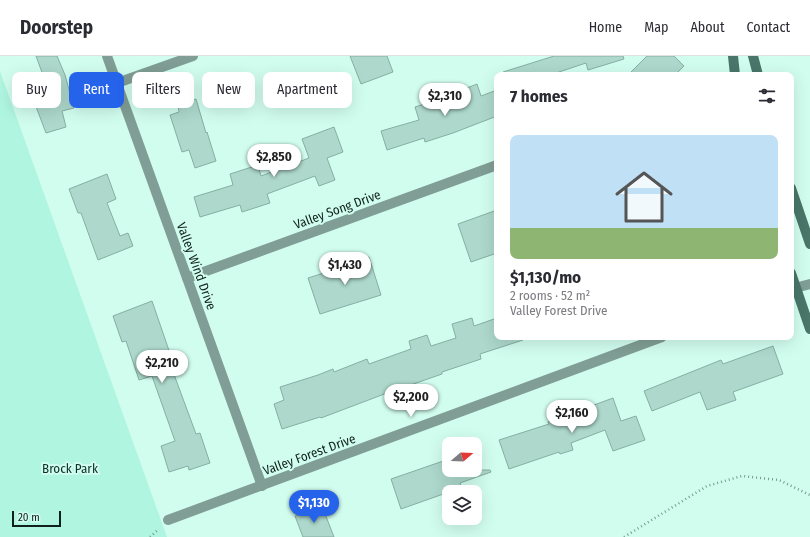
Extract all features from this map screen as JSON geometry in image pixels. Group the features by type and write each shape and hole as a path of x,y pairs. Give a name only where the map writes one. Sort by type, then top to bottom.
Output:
{"main road":[{"path":"733,56 735,72"},
{"path":"753,56 757,72"},
{"path":"794,197 810,244"},
{"path":"794,290 810,329"}],"street":[{"name":"Valley Wind Drive","path":"107,56 112,72"},
{"path":"124,80 193,56"},
{"name":"Valley Wind Drive","path":"124,105 262,486"},
{"name":"Valley Song Drive","path":"187,278 494,166"},
{"path":"794,288 810,284"},
{"name":"Valley Forest Drive","path":"168,520 654,340"}],"path":[{"path":"624,537 707,486 742,476 779,480 810,495"}],"green space":[{"name":"Brock Park","path":"0,71 167,537 0,537"}],"building":[{"path":"36,56 57,56 69,90 69,108 74,108 62,111 66,127 46,133 37,108 61,108 61,72 42,72"},
{"path":"350,56 387,56 393,72 361,84"},
{"path":"554,56 623,56 624,59 588,70 586,63 559,72 503,72"},
{"path":"647,56 674,56 684,66 678,72 631,72"},
{"path":"477,84 481,96 494,91 494,117 425,142 424,138 387,150 381,131 419,120 415,107 450,96 449,95"},
{"path":"196,99 216,161 195,168 189,150 182,152 170,115 179,112 178,108 194,108 194,100"},
{"path":"334,127 343,152 327,158 335,180 319,186 315,176 267,194 270,203 242,212 240,205 200,217 194,197 233,185 230,174 258,165 261,176 309,158 302,139"},
{"path":"107,174 116,199 107,203 120,236 128,233 133,246 98,260 81,213 78,213 69,189"},
{"path":"494,211 494,254 471,262 458,224"},
{"path":"369,257 381,295 320,314 308,278"},
{"path":"152,301 175,368 172,369 196,434 200,433 210,463 189,470 188,466 169,472 161,446 175,441 152,376 139,380 126,341 122,342 113,316"},
{"path":"472,318 474,326 494,319 494,340 523,340 480,354 481,359 442,372 442,374 402,389 387,393 321,418 320,417 282,429 274,404 284,400 280,387 333,369 334,372 367,359 369,364 411,349 409,341 427,335 431,346 456,338 452,324"},
{"path":"773,346 783,374 733,392 736,400 707,410 700,392 652,411 644,391 721,360 723,364"},
{"path":"613,398 621,421 636,416 645,440 613,451 605,430 571,443 573,450 560,454 559,452 509,469 499,440 549,424 548,422"},
{"path":"442,461 442,477 477,477 460,483 461,485 442,485 442,494 401,509 391,479"},
{"path":"482,470 490,470 491,472 482,475"},
{"path":"322,506 334,537 303,537 295,516"}]}
